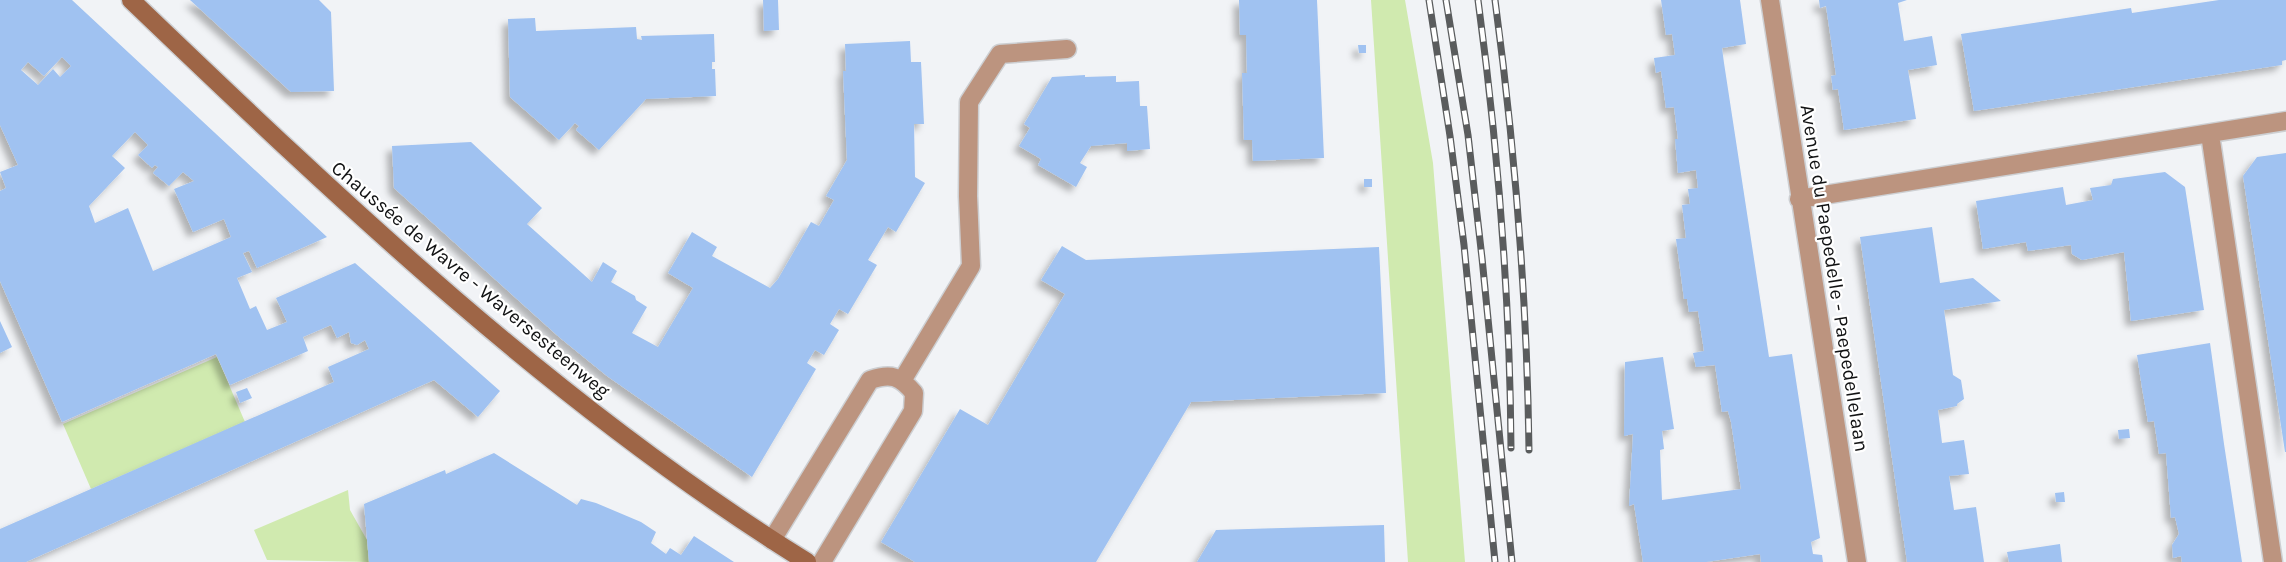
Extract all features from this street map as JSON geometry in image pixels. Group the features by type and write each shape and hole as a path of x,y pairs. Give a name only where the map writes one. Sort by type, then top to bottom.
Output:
{"main road":[{"name":"Chaussée de Wavre - Waversesteenweg","path":"131,0 319,181 470,313 646,454 807,562"}],"street":[{"name":"Avenue du Paepedelle - Paepedellelaan","path":"1770,0 1799,199 1814,272 1857,562"},
{"path":"903,379 971,266 968,196 969,102 1000,54 1067,49"},
{"path":"1799,199 2286,121"},
{"path":"2210,134 2273,562"},
{"path":"772,540 870,381 886,375 903,379 914,393 913,411 822,562"}],"green space":[{"path":"1371,0 1405,0 1433,163 1465,562 1408,562"},
{"path":"217,357 245,422 91,489 63,424"},
{"path":"348,490 350,510 367,540 369,562 267,560 254,530"}],"building":[{"path":"0,0 72,0 327,237 257,268 249,251 243,253 252,272 237,278 250,309 256,306 267,330 287,322 276,298 355,263 500,391 478,417 434,380 26,562 0,562 0,529 334,382 328,367 369,349 365,340 357,345 351,343 349,332 337,338 331,325 303,337 308,351 230,385 216,354 62,422 0,281 0,191 6,188 0,172 18,165 0,125","holes":["62,57 71,66 60,77 53,69 38,85 21,70 28,62 44,76","135,132 148,145 138,155 152,168 155,165 158,167 153,173 169,186 183,172 194,181 174,189 193,232 224,219 231,237 153,271 128,208 95,223 89,206 125,168 112,156"]},
{"path":"190,0 319,0 331,12 334,91 291,92"},
{"path":"763,0 778,0 779,30 764,31"},
{"path":"1239,0 1317,0 1324,158 1253,161 1252,140 1244,140 1242,73 1247,73 1246,35 1240,35"},
{"path":"1661,0 1740,0 1746,44 1722,48 1724,63 1769,357 1792,354 1820,538 1811,542 1813,554 1822,555 1823,562 1761,562 1760,554 1706,562 1643,562 1634,504 1629,506 1633,434 1624,436 1625,362 1663,357 1674,429 1662,431 1664,449 1660,450 1662,500 1741,489 1731,422 1728,411 1722,412 1715,365 1696,367 1693,353 1704,351 1698,311 1689,312 1687,299 1684,299 1676,239 1686,238 1682,205 1690,204 1688,189 1698,188 1696,170 1678,173 1675,139 1678,139 1674,107 1666,108 1661,71 1656,73 1654,58 1675,55 1672,34 1666,35"},
{"path":"1819,0 1907,0 1898,3 1904,41 1932,36 1937,65 1908,70 1916,119 1844,130 1838,89 1833,90 1831,76 1836,75 1826,6 1820,8"},
{"path":"2219,0 2286,0 2286,60 2282,61 2282,65 1974,111 1961,34 2131,8 2132,13"},
{"path":"535,18 536,31 636,27 637,39 642,40 641,36 714,34 715,62 712,62 712,69 715,69 716,96 646,99 599,150 576,130 579,126 575,123 559,140 510,97 508,19"},
{"path":"910,41 911,62 921,62 924,124 914,124 915,177 925,183 896,232 888,227 868,260 877,265 848,314 839,309 830,324 839,330 824,355 815,350 807,363 816,369 752,477 607,376 559,337 394,188 392,146 471,142 542,208 527,224 592,282 603,262 617,271 611,282 635,296 636,300 647,307 632,333 658,347 693,288 668,273 692,232 717,247 712,256 770,288 778,279 811,222 819,226 834,200 826,196 847,160 843,71 846,71 845,44"},
{"path":"1358,45 1366,45 1366,53 1359,53"},
{"path":"1085,75 1085,77 1116,76 1116,82 1139,81 1140,106 1147,106 1150,149 1127,151 1127,143 1091,146 1080,163 1087,167 1076,187 1038,165 1041,159 1019,146 1030,128 1024,124 1052,77"},
{"path":"2286,153 2285,452 2243,176 2257,157"},
{"path":"2165,172 2185,187 2204,310 2131,321 2124,252 2082,260 2072,254 2071,245 2028,251 2026,242 1983,249 1976,201 2063,187 2066,205 2093,200 2090,188 2111,185 2113,179"},
{"path":"1364,179 1372,179 1372,187 1364,187"},
{"path":"1932,227 1940,283 1973,278 2001,301 1944,310 1953,375 1961,380 1964,399 1957,406 1938,410 1942,443 1964,440 1969,474 1949,476 1954,510 1976,507 1984,562 1907,562 1860,237"},
{"path":"1062,246 1086,260 1379,247 1386,393 1191,402 1096,562 915,562 881,542 960,409 988,425 1065,294 1041,280"},
{"path":"0,321 12,347 0,353"},
{"path":"2210,343 2242,562 2182,562 2181,556 2173,558 2172,545 2179,534 2175,517 2171,518 2166,453 2159,454 2154,421 2148,422 2137,355"},
{"path":"247,388 252,398 240,403 236,392"},
{"path":"2129,429 2130,438 2119,439 2118,430"},
{"path":"494,453 577,505 581,499 641,522 656,532 651,543 666,554 670,548 681,555 694,536 734,562 369,562 364,504 445,470 446,474"},
{"path":"2064,492 2065,502 2056,502 2055,493"},
{"path":"1384,525 1385,562 1197,562 1216,530"},
{"path":"2060,544 2062,562 2009,562 2007,552"}],"railway":[{"path":"1429,0 1464,245 1495,562"},
{"path":"1446,0 1468,135 1512,562"},
{"path":"1478,0 1502,223 1511,448"},
{"path":"1495,0 1519,225 1526,337 1529,450"}]}
